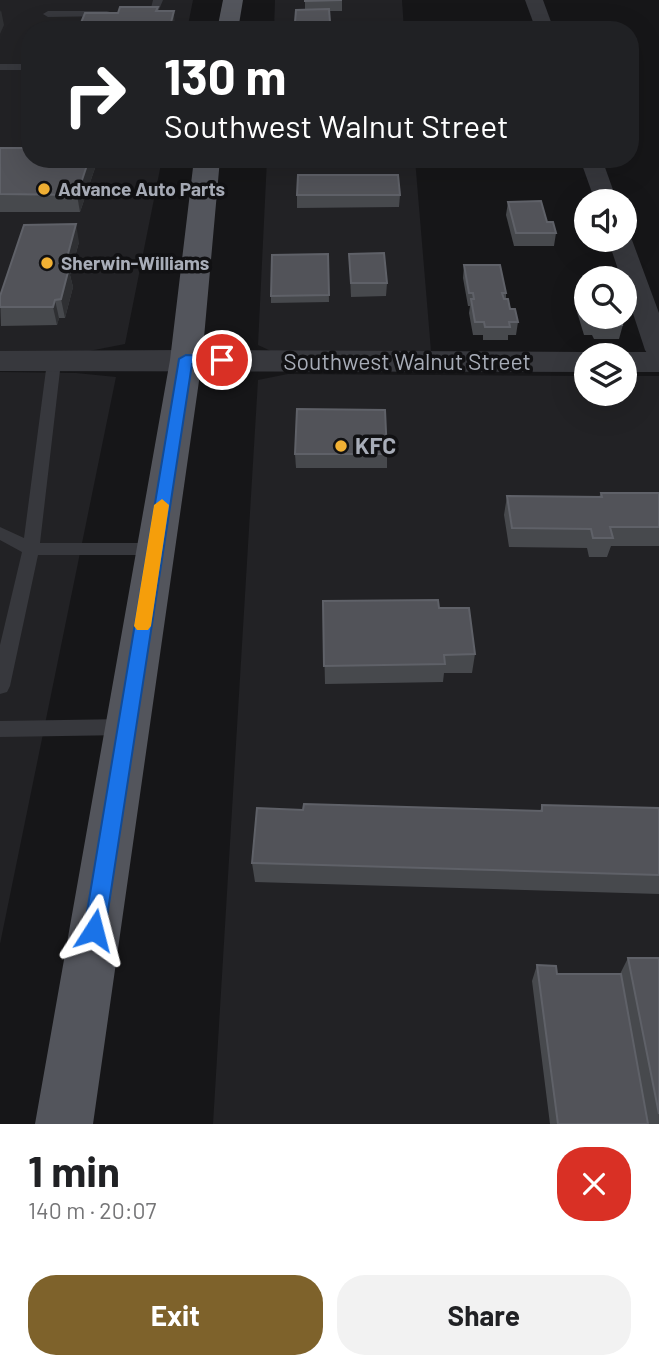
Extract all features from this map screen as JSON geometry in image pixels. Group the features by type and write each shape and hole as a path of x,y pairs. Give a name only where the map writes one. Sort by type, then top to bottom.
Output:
{"main road":[{"path":"229,21 233,0"},
{"path":"64,1124 186,359 206,168"}],"street":[{"path":"534,0 542,21"},
{"path":"594,168 602,189"},
{"path":"624,252 659,350"},
{"name":"Southwest Walnut Street","path":"0,361 186,359 574,362"},
{"path":"637,362 659,362"}],"lane":[{"path":"94,14 100,0"},
{"path":"48,14 145,14 155,10 158,0"},
{"path":"0,67 21,67"},
{"path":"0,686 31,549 54,362"},
{"path":"0,533 31,549 155,549"},
{"path":"0,729 126,727"}],"shaded area":[{"path":"0,0 193,0 189,21 21,21 21,168 160,168 125,344 89,351 0,351"},
{"path":"275,0 402,0 403,21 274,21"},
{"path":"267,168 416,168 431,351 273,352 258,345"},
{"path":"0,372 76,373 116,377 0,944"},
{"path":"288,374 574,376 574,406 637,406 637,376 659,376 659,1124 213,1124 258,380"}],"building":[{"path":"120,7 158,7 156,11 174,11 171,21 82,21 85,13 118,13"},
{"path":"329,9 330,21 295,21 296,10"},
{"path":"0,148 21,148 21,168 86,168 77,195 0,194"},
{"path":"298,175 398,175 400,195 297,195"},
{"path":"541,201 547,222 553,222 556,233 516,233 508,202"},
{"path":"76,224 64,269 69,268 61,299 55,300 53,307 0,307 0,296 24,225"},
{"path":"384,253 387,283 351,283 349,254"},
{"path":"328,254 329,295 271,296 272,255"},
{"path":"464,265 500,265 506,293 502,293 504,299 508,299 510,309 515,309 518,322 509,322 510,327 485,327 484,322 475,322 471,299 474,299 473,293 469,293"},
{"name":"KFC","path":"297,409 385,410 387,454 295,454"},
{"path":"601,493 659,493 659,527 610,527 613,538 593,538 591,529 512,528 507,496 602,497"},
{"path":"438,600 439,608 469,608 475,654 444,655 445,664 324,666 323,601"},
{"path":"304,804 542,811 542,805 659,808 659,875 252,863 257,808 303,810"},
{"path":"628,958 659,958 659,1114"},
{"path":"537,965 556,966 557,974 621,974 648,1124 558,1124"}],"slow traffic":[{"path":"143,626 162,505"}],"place":[{"name":"Advance Auto Parts","path":"44,189"},
{"name":"Sherwin-Williams","path":"47,263"},
{"name":"KFC","path":"341,446"}],"route":[{"path":"94,930 186,359 222,360"}]}
